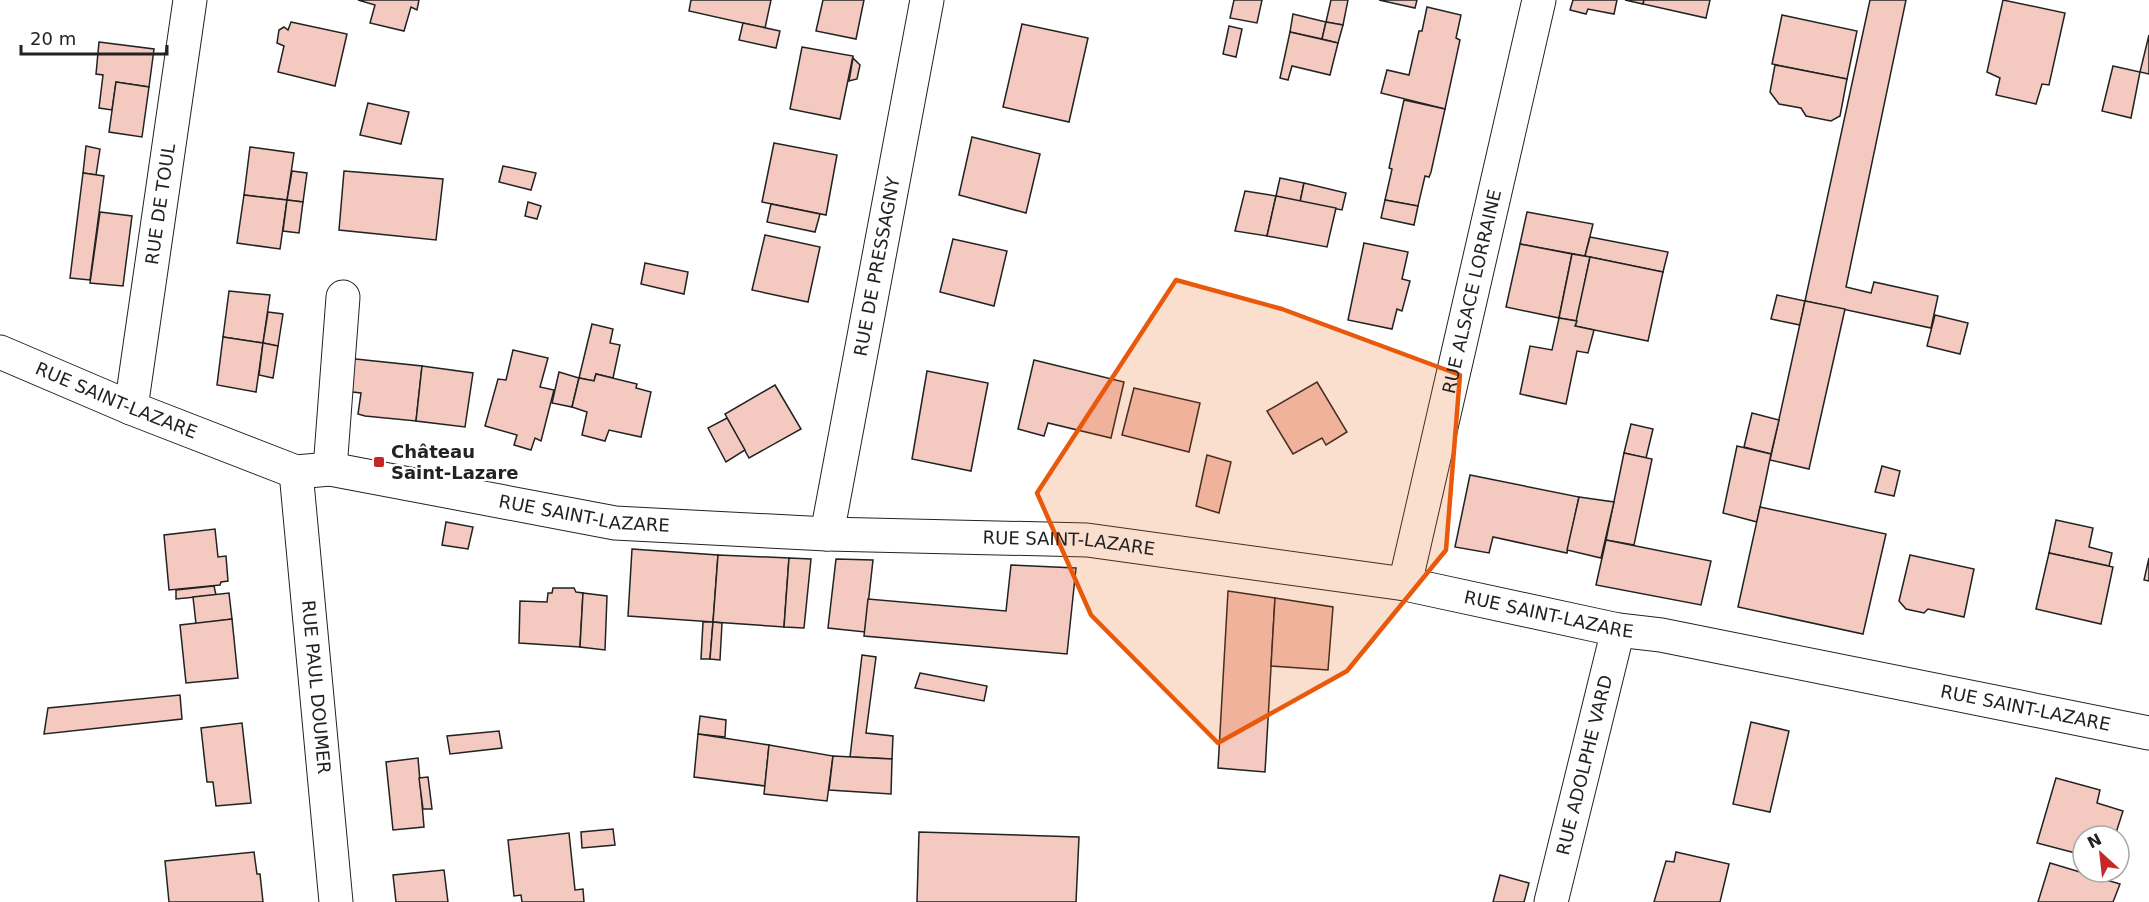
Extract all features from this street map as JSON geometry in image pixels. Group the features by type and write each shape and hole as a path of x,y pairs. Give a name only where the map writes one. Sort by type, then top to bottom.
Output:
{"street":[{"name":"RUE DE TOUL","path":"131,408 190,0"},
{"name":"RUE DE PRESSAGNY","path":"827,534 927,0"},
{"name":"RUE ALSACE LORRAINE","path":"1405,584 1539,0"},
{"path":"330,469 343,297"},
{"name":"RUE SAINT-LAZARE","path":"0,352 131,408 296,472 330,469 615,523 827,534 1087,540 1405,584 1618,630 1672,638 2149,734"},
{"name":"RUE PAUL DOUMER","path":"296,472 336,902"},
{"name":"RUE ADOLPHE VARD","path":"1551,902 1618,630"}],"highlighted area":[{"path":"1176,280 1282,309 1460,375 1446,550 1347,671 1218,743 1091,615 1037,493"}],"building":[{"path":"358,0 419,0 417,10 411,7 404,31 370,23 375,5"},
{"path":"691,0 771,0 765,28 689,11"},
{"path":"823,0 864,0 856,39 816,31"},
{"path":"1234,0 1262,0 1257,23 1230,18"},
{"path":"1331,0 1348,0 1343,25 1326,22"},
{"path":"1379,0 1417,0 1415,8"},
{"path":"1573,0 1617,0 1614,14 1588,9 1586,14 1570,10"},
{"path":"1625,0 1644,0 1643,4"},
{"path":"1644,0 1710,0 1706,18 1643,4"},
{"path":"1870,0 1906,0 1846,287 1871,293 1874,282 1938,296 1931,328 1805,301"},
{"path":"2003,0 2065,13 2049,85 2042,84 2036,104 1996,95 2000,78 1987,72"},
{"path":"1427,7 1461,15 1456,38 1460,40 1445,109 1381,93 1387,70 1409,75"},
{"path":"1293,14 1326,22 1322,39 1290,32"},
{"path":"1782,15 1857,31 1847,79 1772,64"},
{"path":"291,22 347,34 335,86 278,72 284,46 277,43 279,30 284,27 288,30"},
{"path":"1326,22 1343,25 1338,43 1322,39"},
{"path":"743,23 780,31 776,48 739,40"},
{"path":"1022,24 1088,38 1069,122 1003,107"},
{"path":"1229,26 1242,29 1236,57 1223,54"},
{"path":"1290,32 1338,43 1330,75 1292,66 1288,80 1280,78"},
{"path":"2149,35 2149,74 2140,72"},
{"path":"99,42 154,49 149,87 116,82 112,110 99,108 103,75 96,74"},
{"path":"802,47 853,56 840,119 790,109"},
{"path":"853,58 860,65 857,79 849,81"},
{"path":"1775,65 1847,79 1840,116 1831,121 1806,116 1801,108 1779,104 1770,92"},
{"path":"2113,66 2140,72 2131,118 2102,111"},
{"path":"116,82 149,87 142,137 109,132"},
{"path":"1404,100 1445,109 1431,172 1429,177 1425,176 1418,206 1385,200 1392,169 1389,168"},
{"path":"368,103 409,112 401,144 360,135"},
{"path":"972,137 1040,154 1026,213 959,195"},
{"path":"774,143 837,155 826,215 762,202"},
{"path":"86,146 100,149 96,175 83,173"},
{"path":"250,147 294,153 287,200 244,195"},
{"path":"503,166 536,173 531,190 499,182"},
{"path":"292,171 307,173 303,202 287,200"},
{"path":"344,171 443,179 436,240 339,230"},
{"path":"83,173 104,176 90,280 70,278"},
{"path":"1280,178 1304,183 1300,202 1276,196"},
{"path":"1304,183 1346,193 1342,210 1300,202"},
{"path":"1245,191 1276,196 1267,236 1235,231"},
{"path":"244,195 287,200 280,249 237,243"},
{"path":"1276,196 1336,208 1327,247 1267,236"},
{"path":"287,200 303,202 299,233 283,231"},
{"path":"1385,200 1418,206 1414,225 1381,218"},
{"path":"528,202 541,206 537,219 525,216"},
{"path":"771,204 820,214 815,232 767,222"},
{"path":"100,212 132,216 123,286 90,283"},
{"path":"1527,212 1593,224 1585,256 1520,244"},
{"path":"765,235 820,247 808,302 752,290"},
{"path":"1590,237 1668,252 1663,272 1585,256"},
{"path":"953,239 1007,251 994,306 940,292"},
{"path":"1364,243 1408,252 1402,279 1410,281 1402,311 1397,309 1392,329 1348,320"},
{"path":"1520,244 1572,254 1559,318 1506,307"},
{"path":"1572,254 1590,257 1577,321 1559,318"},
{"path":"1590,257 1663,272 1648,341 1575,326"},
{"path":"645,263 688,272 684,294 641,284"},
{"path":"229,291 270,295 263,343 223,337"},
{"path":"1777,295 1805,301 1800,325 1771,319"},
{"path":"1805,301 1845,309 1809,469 1770,460"},
{"path":"268,312 283,314 278,346 263,343"},
{"path":"1935,315 1968,323 1960,354 1927,346"},
{"path":"1559,318 1577,321 1575,326 1594,330 1588,353 1577,351 1566,404 1520,394 1530,346 1552,350"},
{"path":"592,324 613,329 610,343 620,345 613,378 596,374 594,381 579,378"},
{"path":"223,337 263,343 256,392 217,385"},
{"path":"263,343 278,346 273,378 259,375"},
{"path":"513,350 548,358 540,387 554,390 541,441 535,438 531,450 514,445 517,435 485,426 498,379 506,380"},
{"path":"346,358 422,366 416,421 358,414 361,393 343,391"},
{"path":"1034,360 1124,382 1111,438 1048,423 1044,436 1018,429"},
{"path":"422,366 473,373 465,427 416,421"},
{"path":"927,371 988,383 971,471 912,459"},
{"path":"559,372 579,378 572,407 552,403"},
{"path":"596,374 637,384 636,388 651,392 641,437 609,430 605,441 582,435 587,412 572,407 579,378 594,381"},
{"path":"1317,382 1347,432 1326,445 1322,438 1293,454 1267,411"},
{"path":"775,385 801,429 749,458 725,414"},
{"path":"1134,388 1200,403 1189,452 1122,435"},
{"path":"1752,413 1779,420 1771,454 1744,447"},
{"path":"727,418 745,450 726,462 708,428"},
{"path":"1631,424 1653,429 1646,458 1624,453"},
{"path":"1737,446 1771,454 1757,522 1723,513"},
{"path":"1624,453 1652,459 1634,545 1606,540"},
{"path":"1207,455 1231,462 1219,513 1196,506"},
{"path":"1882,466 1900,471 1894,496 1875,492"},
{"path":"1470,475 1579,497 1567,553 1493,537 1489,553 1455,547"},
{"path":"1579,497 1614,502 1601,558 1567,550"},
{"path":"1760,507 1886,534 1863,634 1738,607"},
{"path":"2056,520 2093,528 2089,547 2112,553 2109,566 2049,553"},
{"path":"446,522 473,527 468,549 442,545"},
{"path":"215,529 218,557 226,556 228,581 221,582 220,585 169,590 164,535"},
{"path":"1606,540 1711,561 1701,605 1596,585"},
{"path":"632,549 718,555 713,622 628,616"},
{"path":"2049,553 2113,567 2101,624 2036,609"},
{"path":"718,555 789,558 784,627 713,622"},
{"path":"1910,555 1974,569 1964,617 1928,609 1924,613 1906,609 1899,601"},
{"path":"789,558 811,559 804,628 784,627"},
{"path":"2149,558 2149,581 2144,580"},
{"path":"836,559 873,560 865,632 828,628"},
{"path":"1011,565 1076,568 1067,654 864,636 868,599 1006,611"},
{"path":"214,586 216,595 176,599 176,590"},
{"path":"553,588 574,588 576,592 583,593 580,647 519,643 520,601 547,602 548,593 552,593"},
{"path":"1228,591 1275,598 1265,772 1218,768"},
{"path":"229,593 232,619 196,624 193,597"},
{"path":"583,593 607,596 605,650 580,647"},
{"path":"1275,598 1333,607 1328,670 1271,666"},
{"path":"232,619 238,678 186,683 180,625"},
{"path":"703,622 713,622 710,659 701,659"},
{"path":"713,622 722,623 720,660 710,659"},
{"path":"862,655 876,657 866,733 893,736 892,759 850,757"},
{"path":"920,673 987,686 984,701 915,688"},
{"path":"180,695 182,719 44,734 48,708"},
{"path":"700,716 726,720 725,737 698,734"},
{"path":"1751,722 1789,731 1770,812 1733,804"},
{"path":"242,723 251,803 216,806 213,782 207,782 201,728"},
{"path":"499,731 502,748 450,754 447,736"},
{"path":"698,734 769,745 765,786 694,777"},
{"path":"769,745 833,756 827,801 764,794"},
{"path":"833,756 892,759 891,794 829,790"},
{"path":"418,758 424,827 393,830 386,762"},
{"path":"428,777 432,809 423,809 419,778"},
{"path":"2056,778 2100,790 2097,803 2123,811 2119,824 2071,824 2071,852 2037,843"},
{"path":"613,829 615,845 582,848 581,832"},
{"path":"919,832 1079,837 1076,902 917,902"},
{"path":"569,833 575,890 583,889 584,902 522,902 521,895 514,896 508,840"},
{"path":"254,852 257,874 260,874 263,902 169,902 165,861"},
{"path":"1676,852 1729,864 1720,902 1654,902 1666,861 1674,862"},
{"path":"2050,863 2071,869 2071,884 2120,884 2113,902 2038,902"},
{"path":"444,870 448,902 396,902 393,875"},
{"path":"1500,875 1529,883 1524,902 1493,902"}],"place":[{"name":"Château Saint-Lazare","path":"379,462"}]}
